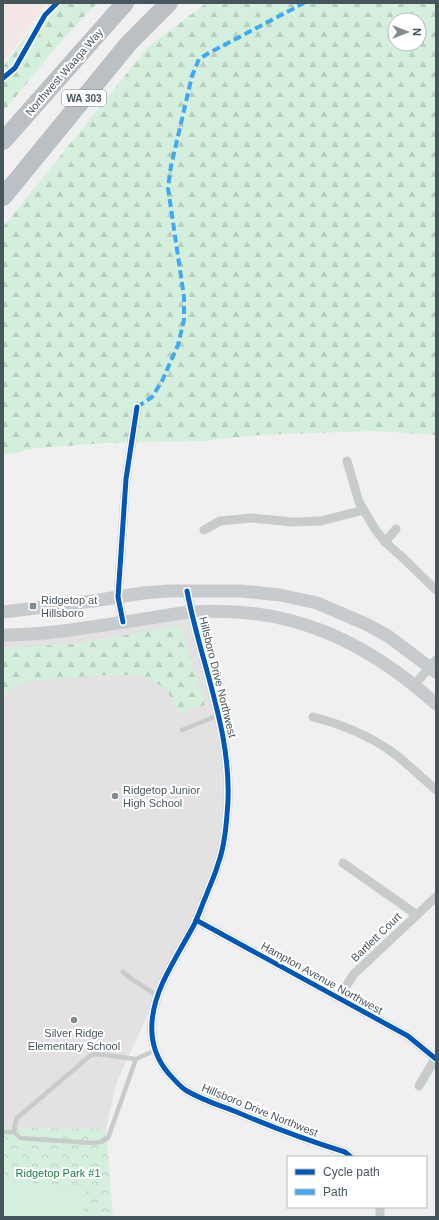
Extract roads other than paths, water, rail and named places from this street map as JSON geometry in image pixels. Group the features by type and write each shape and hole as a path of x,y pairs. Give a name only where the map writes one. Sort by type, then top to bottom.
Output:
{"highway":[{"name":"Northwest Waaga Way","path":"3,141 125,3"},
{"name":"WA 303","path":"3,197 129,43 169,3"}],"main road":[{"path":"3,612 143,593 187,590 241,591 280,595 317,603 366,624 388,636 434,667"},
{"path":"3,635 20,635 66,630 191,612 252,613 287,619 316,628 352,644 388,665 415,684 436,704"}],"street":[{"path":"123,622 118,597 126,479 137,407"},
{"path":"347,461 359,502 375,529 385,542 436,590"},
{"path":"204,530 220,521 251,518 293,522 321,521 364,510"},
{"path":"385,542 396,529"},
{"name":"Hillsboro Drive Northwest","path":"187,590 191,612 224,734 228,777 227,815 219,862 196,920 163,982 154,1009 151,1023 152,1035 156,1050 163,1067 186,1090 208,1102 237,1112 272,1127 345,1152 350,1156"},
{"path":"415,684 434,667"},
{"path":"313,717 337,723 367,737 391,752 436,790"},
{"path":"343,863 417,914"},
{"name":"Bartlett Court","path":"338,998 354,974 436,897"},
{"name":"Hampton Avenue Northwest","path":"196,920 408,1036 436,1058"},
{"path":"419,1086 436,1058"}],"lane":[{"path":"182,730 219,715"},
{"path":"123,972 158,996"},
{"path":"14,1132 17,1118 91,1055 97,1054 136,1059 156,1050"},
{"path":"3,1132 14,1132 20,1138 92,1143 101,1142 108,1138 136,1059"}],"place":[{"name":"Ridgetop at Hillsboro","path":"33,606"},
{"name":"Ridgetop Junior High School","path":"115,796"},
{"name":"Silver Ridge Elementary School","path":"74,1020"}],"park label":[{"name":"Ridgetop Park #1","path":"58,1173"}]}
